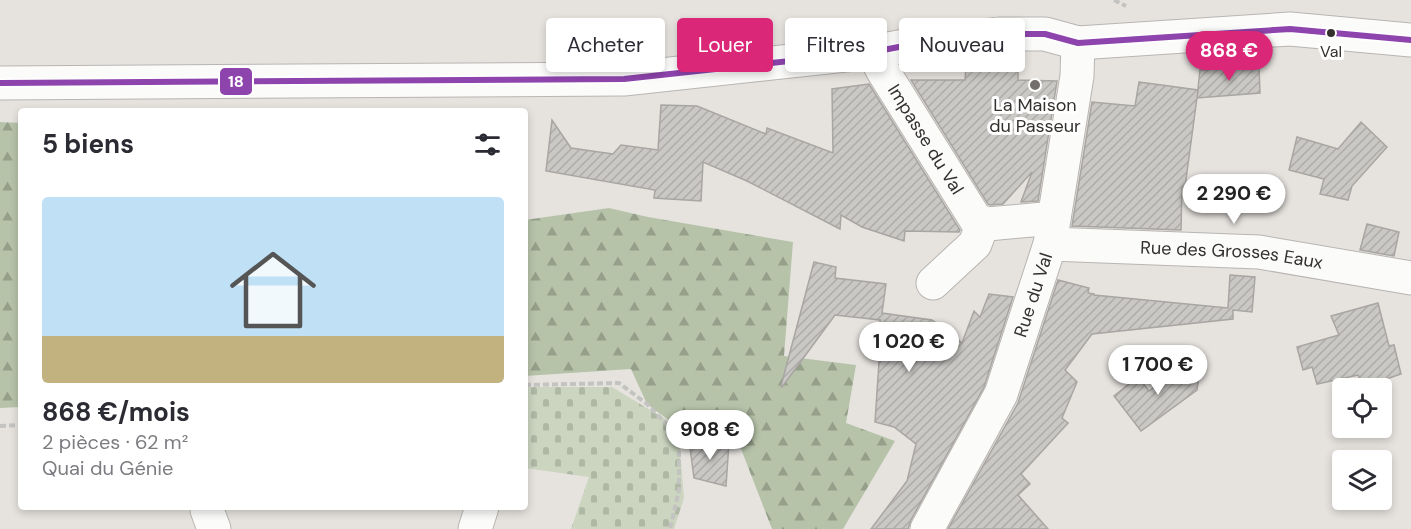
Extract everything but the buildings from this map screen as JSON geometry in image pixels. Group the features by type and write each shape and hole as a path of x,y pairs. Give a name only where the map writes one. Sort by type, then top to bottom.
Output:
{"street":[{"path":"887,49 999,34 1045,34 1078,43 1290,29 1411,40"},
{"name":"Rue du Val","path":"927,529 1001,394 1052,231 1077,76 1078,43"},
{"path":"0,82 624,79 785,62"},
{"name":"Impasse du Val","path":"884,72 976,220 983,224"},
{"path":"933,283 975,244 983,224 1052,231"},
{"name":"Rue des Grosses Eaux","path":"1052,231 1259,252 1411,278"},
{"path":"475,529 481,510"}],"path":[{"path":"528,385 619,382 647,404 679,437 679,490 670,529"},
{"path":"0,426 18,425"}],"green space":[{"path":"0,122 18,123 18,407 0,408"},
{"path":"609,208 793,242 784,356 856,365 846,423 895,441 843,529 772,529 736,436 686,433 647,404 631,369 528,376 528,220"},
{"path":"528,387 612,387 678,427 684,498 674,529 571,529 589,477 528,468"}],"transit line":[{"name":"18","path":"0,83 624,79 873,52 909,45 999,34 1045,34 1078,43 1290,29 1411,40"}],"place":[{"name":"Val","path":"1331,33"},
{"name":"La Maison du Passeur","path":"1035,85"}]}
